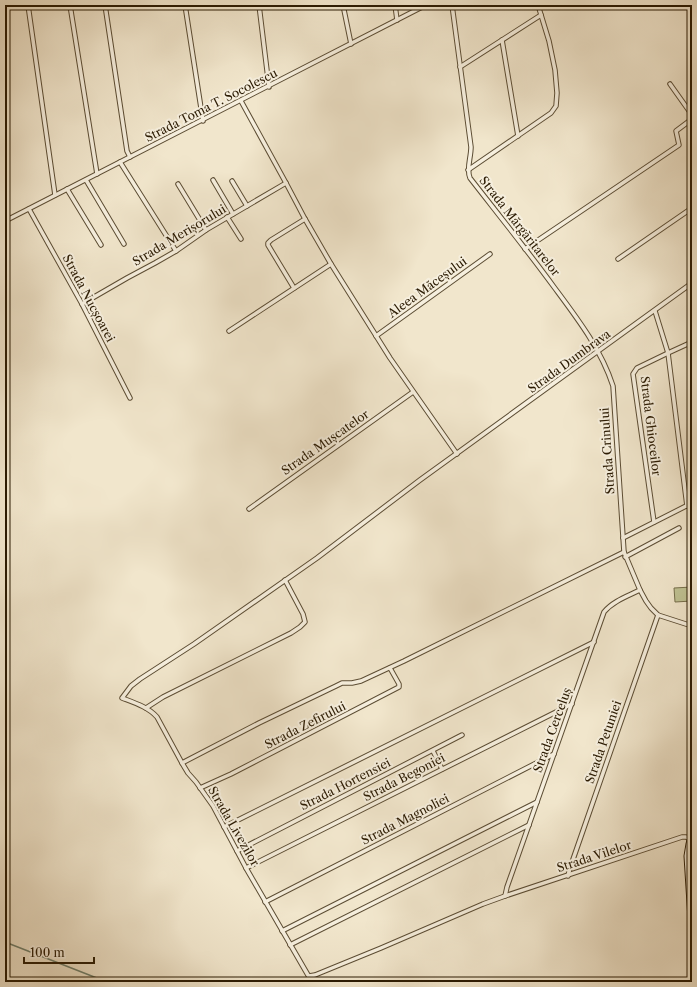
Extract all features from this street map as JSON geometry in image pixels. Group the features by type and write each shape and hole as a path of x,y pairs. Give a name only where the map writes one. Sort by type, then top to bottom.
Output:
{"main road":[{"path":"692,832 687,862 692,935"}],"street":[{"path":"28,5 55,195"},
{"path":"70,5 97,174"},
{"path":"105,5 127,151 130,157"},
{"path":"185,5 203,121"},
{"path":"258,5 269,87"},
{"path":"343,5 351,44"},
{"path":"394,5 397,20"},
{"name":"Strada Toma T. Socolescu","path":"5,221 203,121 426,5"},
{"name":"Strada Mărgăritarelor","path":"452,5 471,147 468,174 568,306 598,352"},
{"path":"468,170 551,113 556,106 557,93 555,70 549,41 538,5"},
{"path":"460,67 541,15"},
{"path":"502,40 518,136"},
{"path":"670,84 692,116"},
{"path":"241,101 331,264 413,392 457,454"},
{"path":"525,249 680,145 676,131 692,119"},
{"path":"120,162 176,251"},
{"path":"86,180 124,244"},
{"path":"212,180 233,214"},
{"path":"232,181 246,206"},
{"name":"Strada Merișorului","path":"82,304 176,251 227,217 286,183"},
{"path":"178,184 206,230"},
{"path":"67,189 101,245"},
{"path":"618,259 692,208"},
{"name":"Strada Nucșoarei","path":"29,209 82,304 130,398"},
{"path":"227,217 241,239"},
{"path":"294,288 268,243 305,219"},
{"name":"Aleea Măceșului","path":"376,336 490,254"},
{"path":"229,331 331,264"},
{"name":"Strada Dumbrava","path":"122,698 131,686 140,679 194,644 317,558 692,283"},
{"path":"655,311 668,352 687,506"},
{"path":"668,352 692,342"},
{"name":"Strada Crinului","path":"598,352 608,373 612,386 625,557 640,590 651,608 658,615"},
{"name":"Strada Ghioceilor","path":"654,522 633,374 637,368 668,352"},
{"name":"Strada Mușcatelor","path":"249,509 413,392"},
{"path":"623,538 692,503"},
{"path":"625,557 679,528"},
{"path":"182,763 259,723 342,683 361,682 624,552"},
{"path":"146,708 163,696 291,633 303,625 305,622 303,614 285,580"},
{"name":"Strada Cerceluș","path":"505,896 604,612 609,606 640,590"},
{"path":"658,615 692,626"},
{"name":"Strada Petuniei","path":"568,876 658,615"},
{"path":"224,827 594,642"},
{"name":"Strada Zefirului","path":"200,788 231,774 399,688 399,684 390,668"},
{"name":"Strada Livezilor","path":"122,698 152,711 157,717 188,773 213,806 236,851 312,982"},
{"name":"Strada Begoniei","path":"246,868 442,768 572,704"},
{"name":"Strada Hortensiei","path":"236,851 462,735"},
{"path":"433,751 442,768"},
{"name":"Strada Magnoliei","path":"265,902 554,754"},
{"path":"282,930 537,802"},
{"path":"290,945 529,825"},
{"name":"Strada Vilelor","path":"309,976 381,948 505,896 682,837 691,839"}],"green space":[{"path":"692,587 692,601 675,602 674,588"}],"waterway":[{"path":"5,942 107,982"}]}
